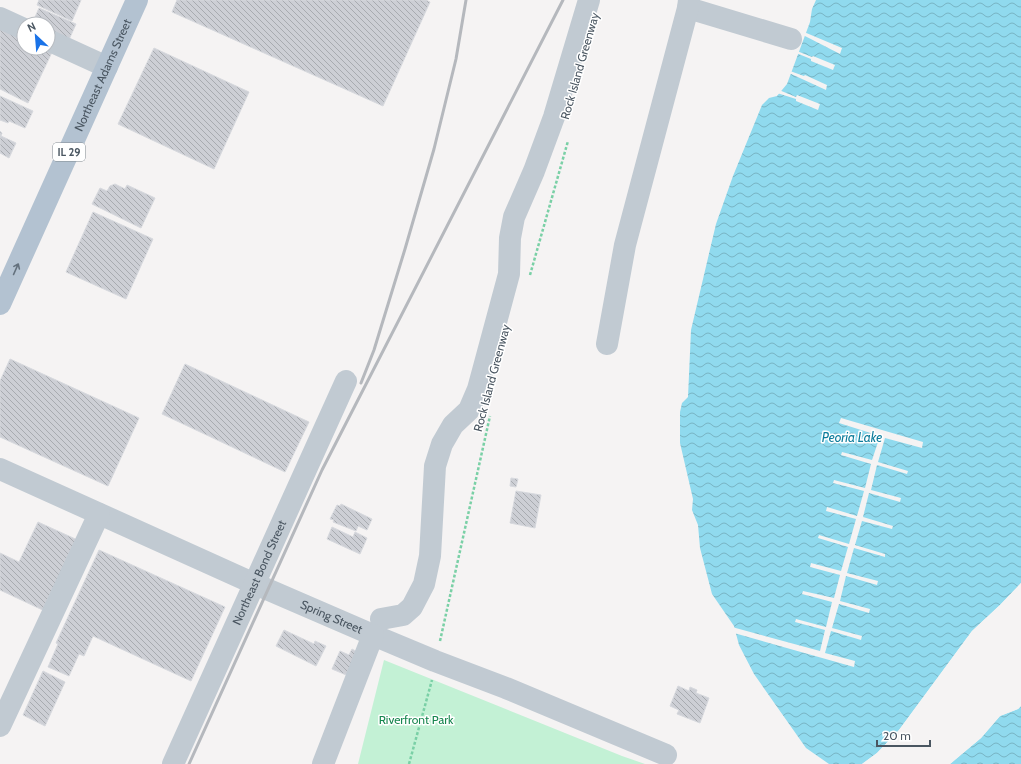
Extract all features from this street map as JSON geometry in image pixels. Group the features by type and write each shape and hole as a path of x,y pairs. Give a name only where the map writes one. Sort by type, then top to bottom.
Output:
{"main road":[{"name":"Northeast Adams Street","path":"0,304 137,0"}],"street":[{"path":"323,764 377,627 403,615 412,607 424,584 430,556 435,466 442,444 453,425 468,410 478,389 509,274 510,238 514,217 534,171 554,117 589,0"},
{"path":"607,344 625,245 688,4 792,39"},
{"path":"0,18 16,25"},
{"path":"56,44 107,67"},
{"name":"Northeast Bond Street","path":"172,764 346,381"},
{"name":"Spring Street","path":"0,469 255,584 377,627 435,661 506,688 666,755"},
{"path":"0,726 99,514"}],"path":[{"name":"Rock Island Greenway","path":"530,275 569,138"},
{"name":"Rock Island Greenway","path":"409,764 432,679 490,413"}],"green space":[{"name":"Riverfront Park","path":"384,660 622,756 645,764 358,764"}],"water":[{"name":"Peoria Lake","path":"816,0 1021,0 1021,583 972,631 899,730 877,753 862,764 829,764 806,748 754,674 739,645 734,626 712,594 700,548 698,525 692,510 693,499 680,443 680,412 682,403 688,397 691,330 716,224 733,176 762,105 769,98 777,96 787,84 810,22 812,9"},
{"path":"1021,706 1021,764 950,764 981,738 1000,716 1018,709"}],"pier":[{"path":"804,32 842,48 840,54 803,35"},
{"path":"797,51 835,65 833,70 811,61 811,59 796,53"},
{"path":"790,71 804,76 805,75 827,85 826,90 789,73"},
{"path":"779,90 820,104 818,110 796,101 796,99 777,93"},
{"path":"841,418 923,442 922,448 885,438 878,462 908,471 907,474 877,465 871,490 901,498 900,502 869,493 863,517 893,526 892,529 862,521 855,545 885,554 885,557 854,548 847,573 878,581 877,585 846,576 840,601 870,609 869,613 839,604 832,628 862,636 861,640 831,631 825,653 855,661 854,667 734,633 732,627 820,651 825,630 795,622 796,619 826,627 832,602 802,594 803,591 834,598 840,575 810,567 811,563 841,571 848,547 818,538 819,535 849,544 856,519 826,511 827,507 857,516 864,491 833,483 834,480 865,488 871,464 841,455 842,452 872,460 880,436 839,423"},
{"path":"1021,583 1021,586 1001,607 973,632 900,731 878,755 865,764 862,764 877,753 899,730 972,631"},
{"path":"1021,704 1018,709 1000,716 981,738 950,764 948,764 979,737 999,715"}],"building":[{"path":"39,0 81,0 72,21 37,5"},
{"path":"177,0 426,0 430,2 383,106 172,12"},
{"path":"39,8 76,24 67,44 56,39 56,16 36,16"},
{"path":"0,22 16,29 16,56 50,56 28,103 0,89"},
{"path":"154,48 249,92 214,169 118,124"},
{"path":"0,96 33,111 25,128 9,121 8,123 0,120"},
{"path":"0,131 2,133 1,136 16,143 9,158 0,153"},
{"path":"115,184 125,189 127,185 155,198 141,228 92,204 100,188 107,191 110,186"},
{"path":"93,212 153,239 126,299 66,272"},
{"path":"10,359 139,418 108,486 0,437 0,381"},
{"path":"185,364 309,422 285,472 162,414"},
{"path":"511,478 518,479 516,487 510,486"},
{"path":"516,491 541,495 535,528 510,523"},
{"path":"341,504 372,519 367,530 358,526 356,531 333,522 334,520 330,519 337,505 340,506"},
{"path":"38,522 82,542 49,613 0,590 0,553 19,562"},
{"path":"332,527 353,537 355,532 367,538 360,554 327,539"},
{"path":"99,550 225,607 191,681 93,636 84,656 79,654 69,676 48,667 58,644 56,643"},
{"path":"284,630 314,644 315,641 326,646 316,666 276,646"},
{"path":"352,649 361,654 351,677 332,669 340,651 349,655"},
{"path":"43,671 65,682 45,726 23,715"},
{"path":"678,686 689,691 690,687 697,690 696,693 709,698 700,723 677,714 679,710 670,706"}],"railway":[{"path":"361,383 374,350 434,149 456,59 466,0"},
{"path":"189,764 322,470 563,0"}]}
